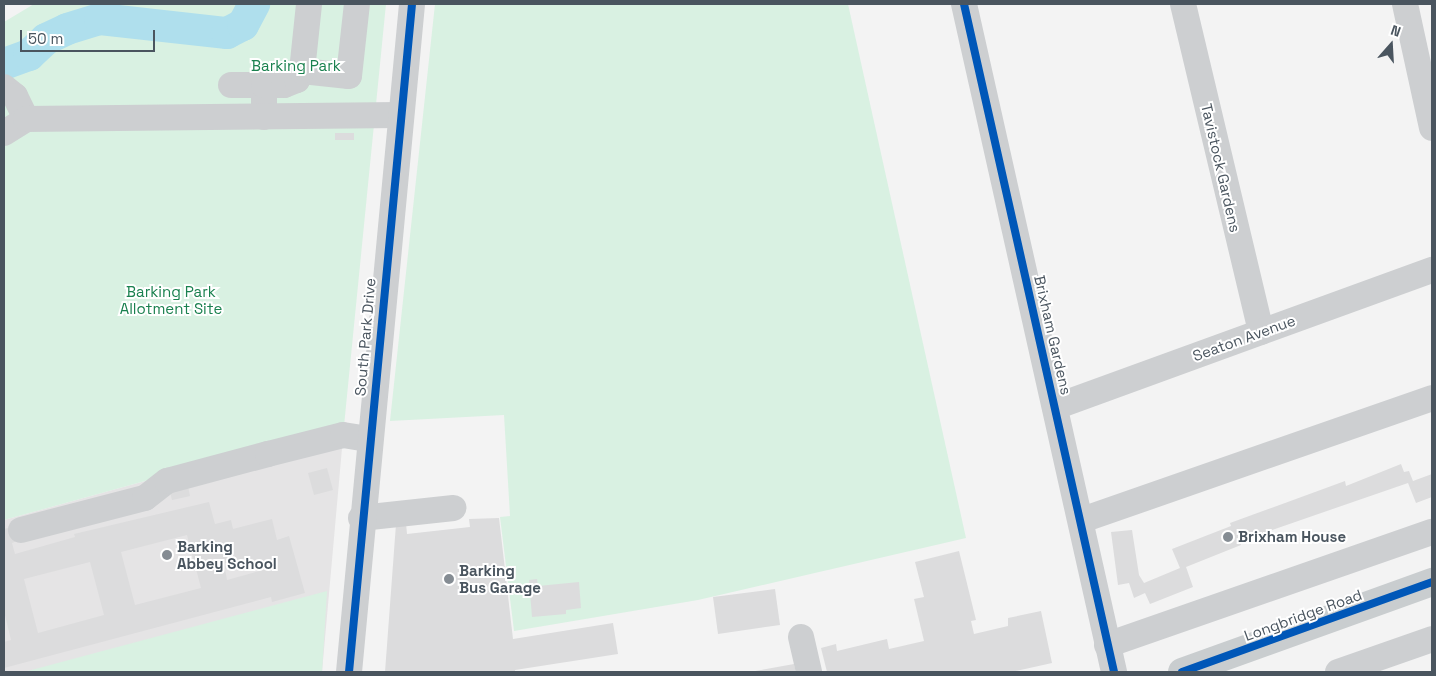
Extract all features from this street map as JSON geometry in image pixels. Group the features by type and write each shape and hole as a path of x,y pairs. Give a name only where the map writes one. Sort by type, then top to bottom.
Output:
{"main road":[{"name":"Longbridge Road","path":"1182,672 1432,582"}],"street":[{"path":"231,85 284,85 297,80 302,71 309,4"},
{"path":"302,71 350,76 357,4"},
{"name":"South Park Drive","path":"349,672 361,518 370,439 399,115 412,4"},
{"name":"Brixham Gardens","path":"964,4 1082,520 1114,672"},
{"name":"Tavistock Gardens","path":"1183,4 1261,332"},
{"path":"1405,4 1432,128"},
{"path":"264,85 264,117"},
{"path":"4,87 15,96 26,119"},
{"path":"4,133 26,119 399,115"},
{"name":"Seaton Avenue","path":"1055,407 1432,270"},
{"path":"1082,520 1432,398"},
{"path":"21,530 145,498 166,481 268,454 343,435 370,439"},
{"path":"361,518 453,508"},
{"path":"1108,645 1432,532"},
{"path":"801,637 809,672"},
{"path":"1338,672 1432,639"}],"shaded area":[{"name":"Barking Abbey School","path":"344,426 322,672 4,672 4,520"}],"green space":[{"path":"34,4 244,4 241,13 234,20 215,24 89,11 58,22 19,50 4,54 4,22"},
{"name":"Barking Park Allotment Site","path":"259,4 386,4 344,426 4,520 4,68 31,60 51,42 98,24 215,39 228,37 247,28"},
{"path":"435,4 848,4 966,538 698,600 514,631 500,517 510,516 504,415 390,421"},
{"path":"327,591 322,672 24,672"}],"building":[{"path":"335,133 354,133 354,140 335,140"},
{"name":"Brixham House","path":"1401,464 1404,472 1409,471 1413,481 1432,474 1432,497 1416,503 1408,483 1240,541 1241,545 1186,567 1193,587 1150,604 1145,593 1134,598 1129,583 1118,585 1111,532 1132,530 1139,575 1144,583 1180,568 1172,549 1231,526 1230,523 1345,481 1346,486"},
{"path":"327,468 333,490 314,495 308,473"},
{"path":"187,481 190,496 172,500 168,485"},
{"path":"209,502 215,524 231,520 233,529 272,519 277,540 289,536 305,593 272,602 271,597 4,668 4,642 11,640 4,611 4,529 13,527 17,541 12,543 15,554 75,537 74,534","holes":["187,535 201,588 135,605 121,552","260,559 263,570 227,580 225,569","90,562 104,615 38,633 24,579"]},
{"name":"Barking Bus Garage","path":"499,518 513,639 613,623 618,654 515,670 515,672 385,672 396,524 406,523 407,534 470,527 469,519"},
{"path":"959,551 976,620 971,621 974,634 1008,626 1008,618 1041,611 1052,663 1011,672 827,672 821,648 836,644 837,651 887,639 889,649 924,641 914,599 924,597 915,562"},
{"path":"537,579 538,586 579,582 581,608 566,610 566,614 532,617 529,580"},
{"path":"775,589 780,625 718,634 713,597"},
{"path":"794,664 796,672 755,672 755,671"}],"waterway":[{"path":"4,64 29,55 46,39 67,29 100,19 227,33 243,25 254,4"}],"cycle path":[{"path":"349,672 412,4"},
{"path":"964,4 1114,672"},
{"path":"1182,672 1432,582"}],"place":[{"name":"Brixham House","path":"1228,537"},
{"name":"Barking Abbey School","path":"167,555"},
{"name":"Barking Bus Garage","path":"449,579"}],"park label":[{"name":"Barking Park","path":"296,66"}]}
